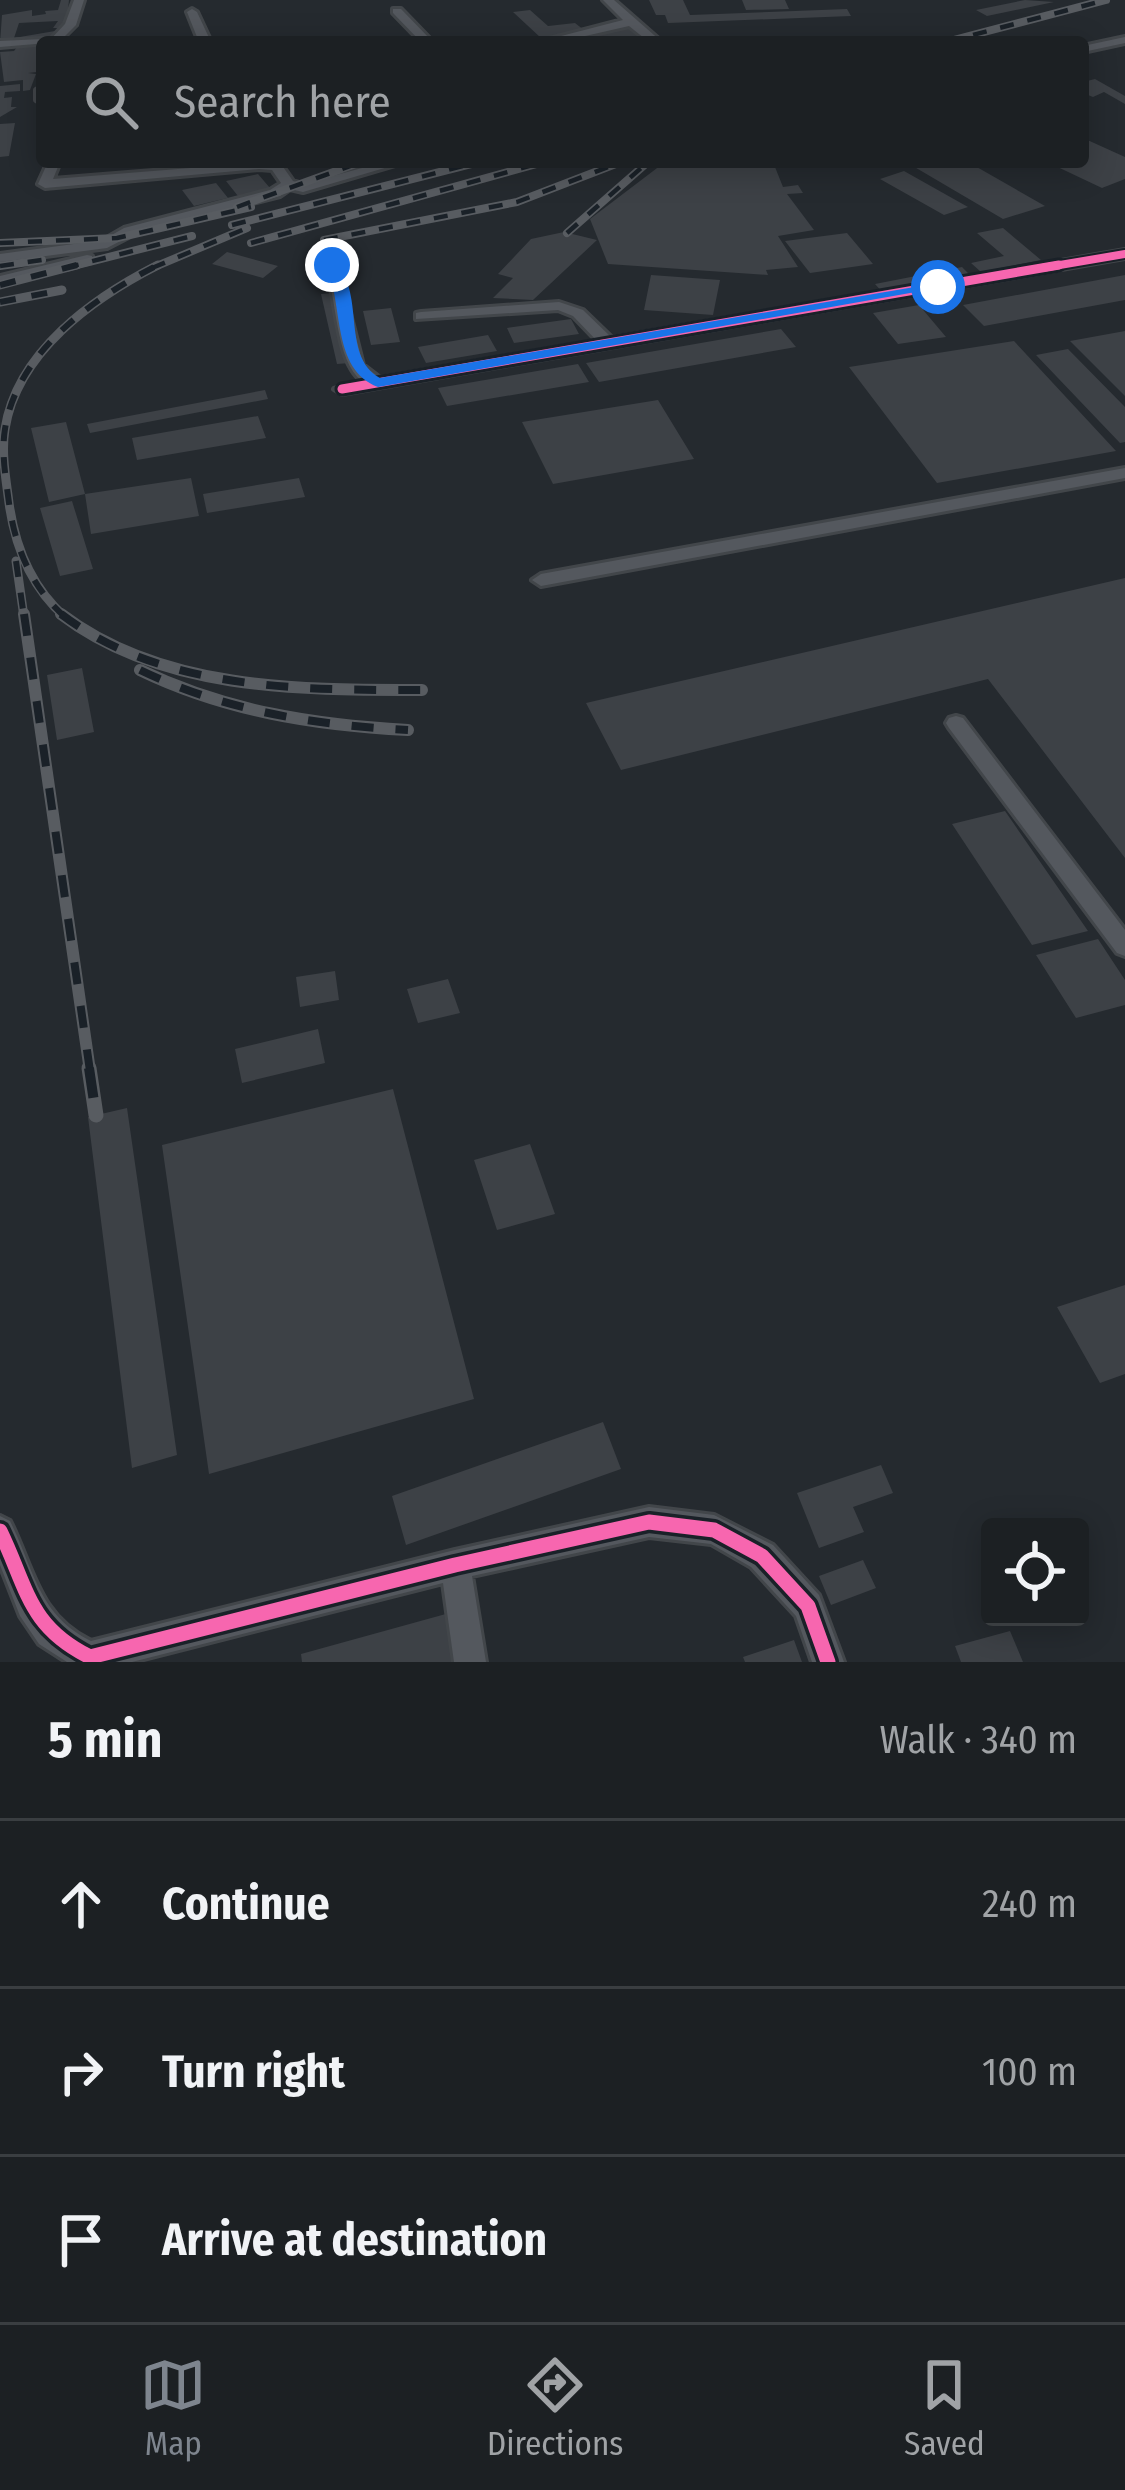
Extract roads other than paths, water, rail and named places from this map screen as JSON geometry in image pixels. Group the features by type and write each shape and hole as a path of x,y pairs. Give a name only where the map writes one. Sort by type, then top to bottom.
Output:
{"street":[{"path":"56,36 70,26 79,0"},
{"path":"608,0 648,36"},
{"path":"397,11 421,36"},
{"path":"192,12 202,36"},
{"path":"570,36 631,22"},
{"path":"1089,48 1125,40"},
{"path":"1,44 36,43"},
{"path":"52,168 45,184 225,168"},
{"path":"277,168 288,184 303,188 376,168"},
{"path":"0,258 107,244 129,231 275,193 288,184"},
{"path":"0,280 109,254 107,244"},
{"path":"342,389 1125,254"},
{"path":"332,265 344,289 353,358 360,373 378,382"},
{"path":"421,316 559,306 578,314 608,343"},
{"path":"541,580 1125,473"},
{"path":"956,723 1125,946"},
{"path":"0,1532 38,1626 90,1660 455,1565 650,1522 714,1530 762,1556 808,1606 828,1662"},
{"path":"455,1565 470,1662"}],"railway":[{"path":"969,36 1106,0"},
{"path":"237,207 344,168"},
{"path":"232,225 455,168"},
{"path":"251,243 522,168"},
{"path":"324,240 517,202 605,168"},
{"path":"567,233 641,168"},
{"path":"0,243 117,238 251,207"},
{"path":"155,267 247,228"},
{"path":"65,268 192,236"},
{"path":"0,266 42,260"},
{"path":"0,285 77,265"},
{"path":"64,616 34,579 12,519 4,447 12,401 25,376 62,330 108,294 155,267"},
{"path":"0,302 62,290"},
{"path":"16,561 24,617"},
{"path":"24,614 90,1071"},
{"path":"64,616 101,639 188,672 281,686 422,690"},
{"path":"140,670 205,696 271,714 408,730"},
{"path":"89,1068 96,1115"}]}
